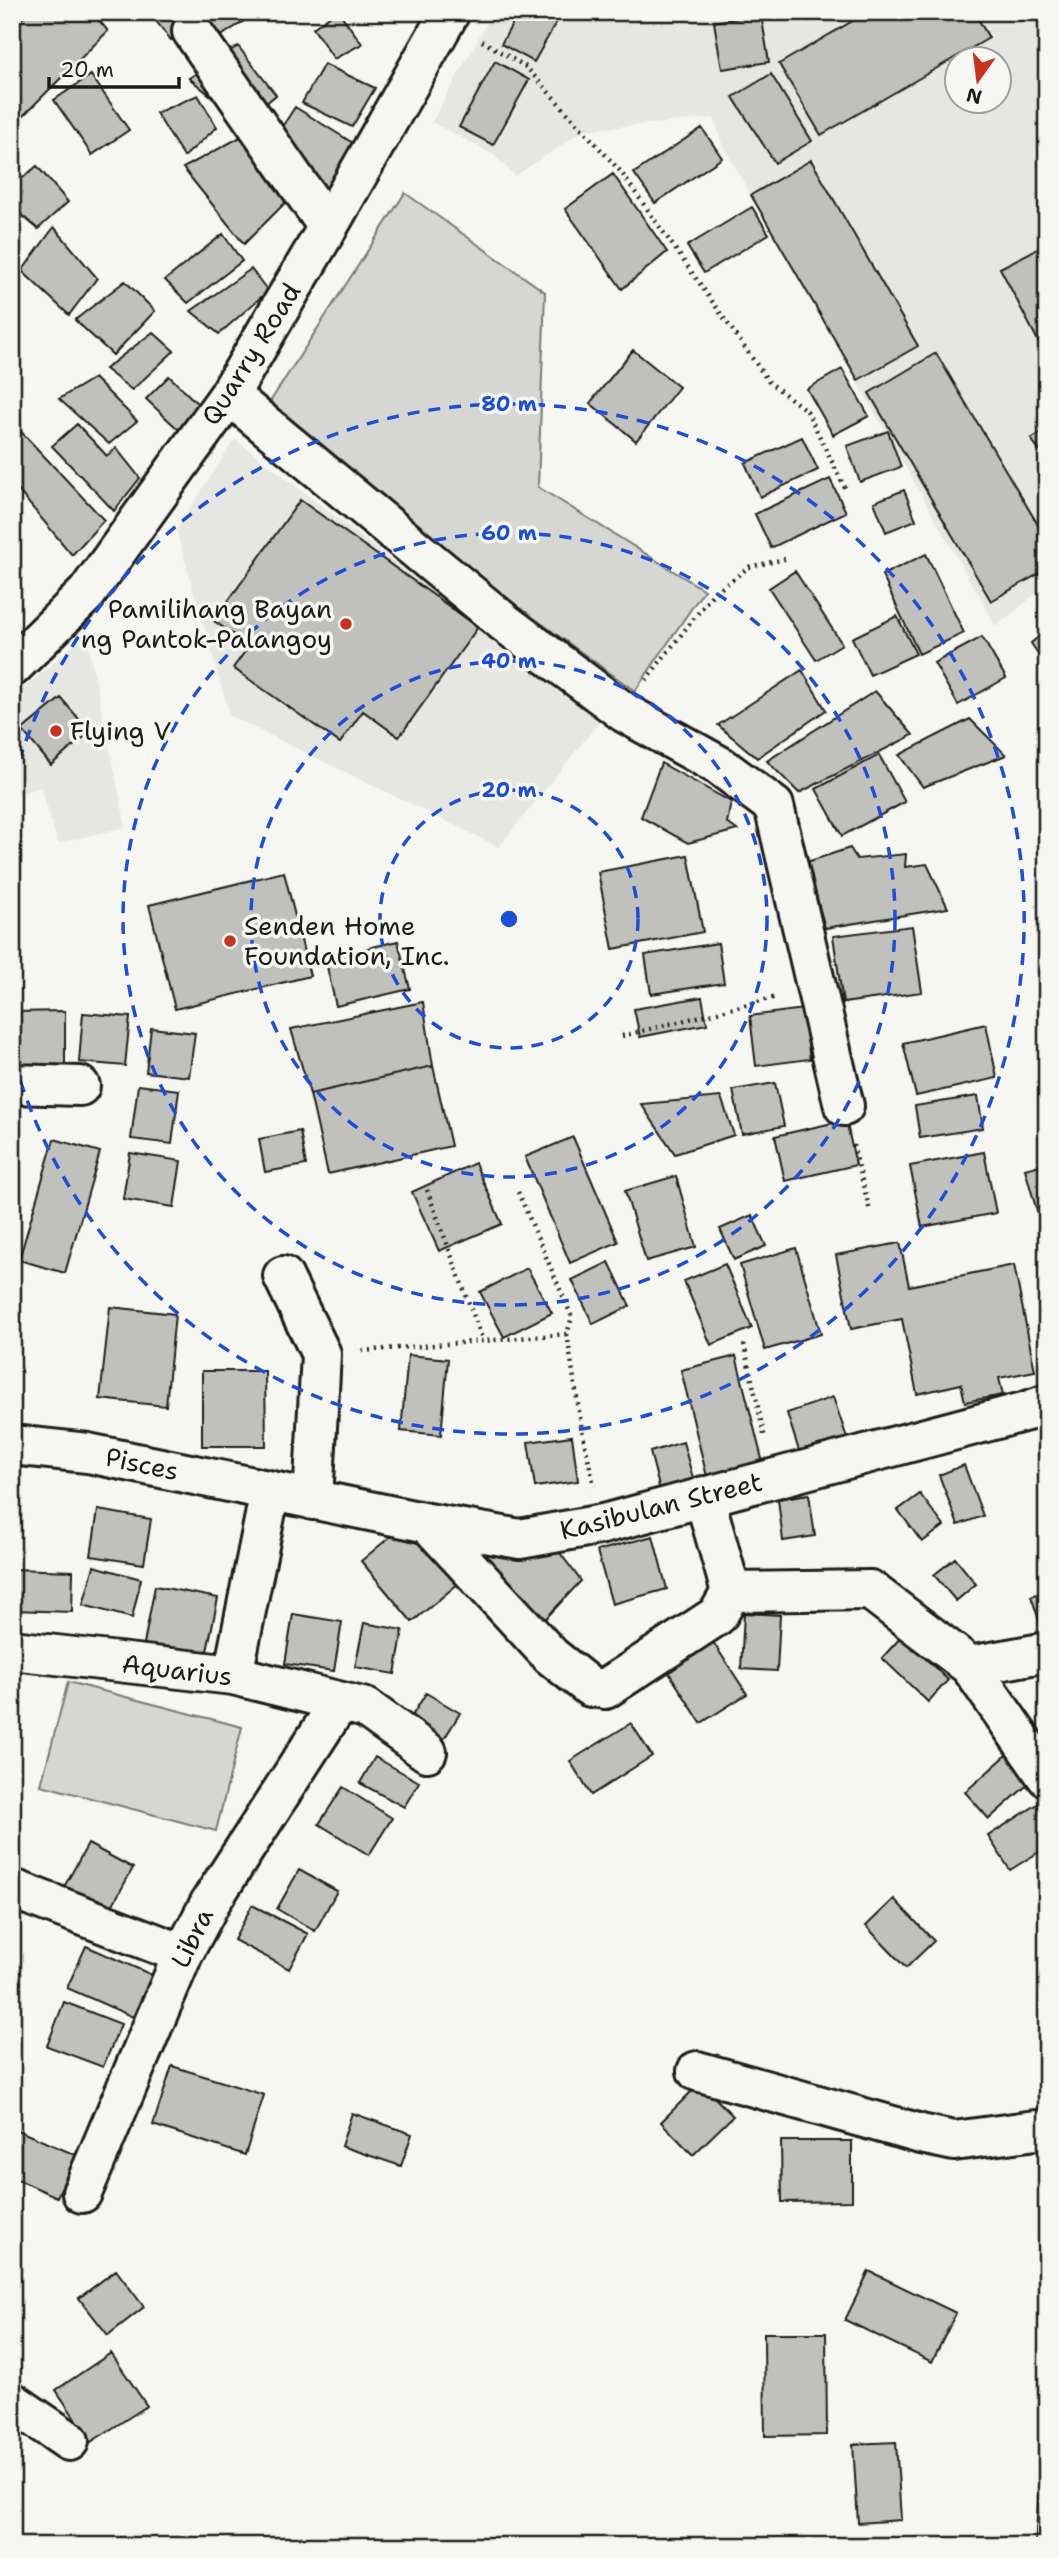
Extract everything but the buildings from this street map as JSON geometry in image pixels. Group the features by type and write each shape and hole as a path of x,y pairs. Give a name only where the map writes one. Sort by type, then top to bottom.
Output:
{"street":[{"name":"Quarry Road","path":"12,667 87,593 229,395 448,16"},
{"path":"192,31 328,227"},
{"path":"229,395 505,623 625,713 720,766 774,806 844,1106"},
{"path":"12,1084 80,1086"},
{"path":"283,1276 320,1354 313,1500"},
{"name":"Kasibulan Street","path":"270,1490 520,1539 603,1524 1047,1404"},
{"name":"Pisces","path":"12,1445 88,1453 270,1490"},
{"path":"233,1675 270,1490"},
{"path":"428,1523 551,1656 590,1687 605,1689 718,1615 731,1592 704,1496"},
{"path":"731,1592 870,1590 970,1666 1047,1777"},
{"name":"Aquarius","path":"12,1650 233,1675 366,1708 428,1752"},
{"path":"970,1666 1047,1652"},
{"name":"Libra","path":"82,2193 183,1954 211,1901 339,1703"},
{"path":"13,1889 183,1954"},
{"path":"697,2071 954,2141 1036,2130 1047,2131"},
{"path":"12,2402 69,2441"}],"path":[{"path":"448,16 526,67 621,172 769,382 807,411 845,488"},
{"path":"625,713 659,661 712,595 748,567 785,559"},
{"path":"622,1036 815,988"},
{"path":"844,1106 870,1211"},
{"path":"427,1190 483,1341"},
{"path":"518,1192 572,1317 567,1334 582,1430 603,1524"},
{"path":"320,1354 567,1334"},
{"path":"744,1343 774,1477"}],"shaded area":[{"path":"493,12 1047,12 1047,585 996,626 721,142 714,118 584,130 515,176 494,155 432,122"},
{"path":"405,193 545,292 538,487 704,590 635,691 506,598 268,405"},
{"name":"Pamilihang Bayan ng Pantok-Palangoy","path":"235,439 600,721 499,847 230,716 176,530"},
{"name":"Flying V","path":"86,635 126,827 58,843 41,787 12,796 12,698"},
{"path":"68,1682 242,1727 216,1831 41,1785"}],"place":[{"name":"Pamilihang Bayan ng Pantok-Palangoy","path":"346,624"},
{"name":"Flying V","path":"56,731"},
{"name":"Senden Home Foundation, Inc.","path":"230,941"}]}
